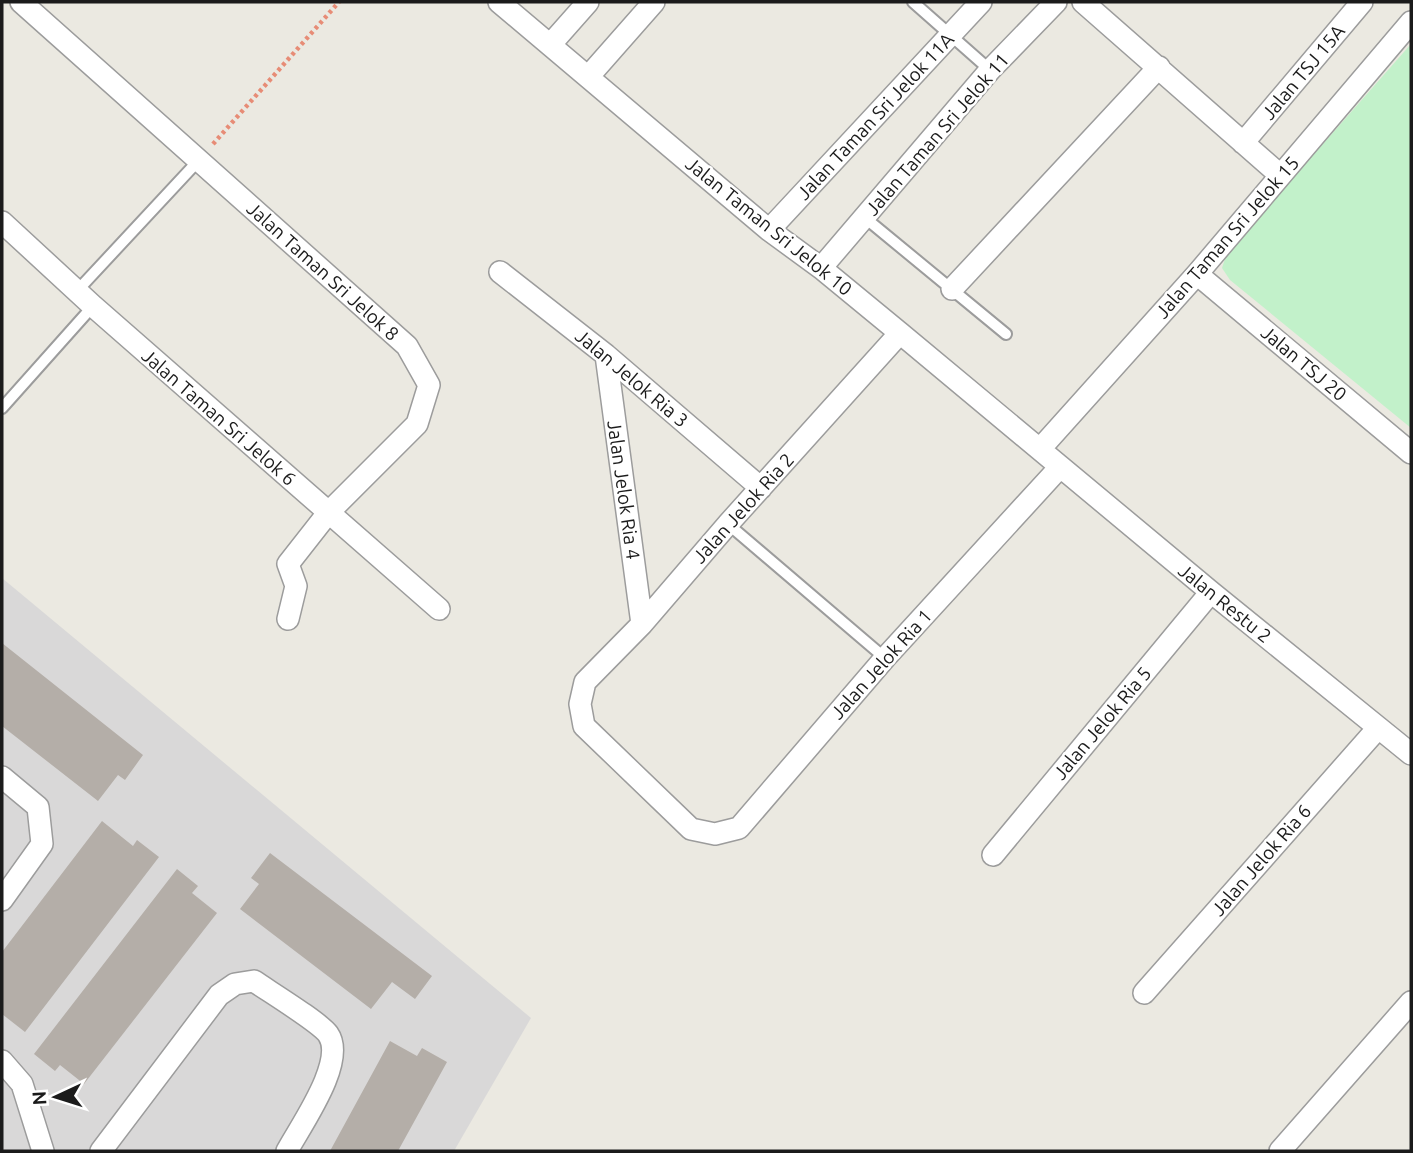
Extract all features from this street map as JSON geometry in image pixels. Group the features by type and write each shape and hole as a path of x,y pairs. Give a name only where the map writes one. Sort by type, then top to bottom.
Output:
{"street":[{"name":"Jalan Taman Sri Jelok 8","path":"21,2 407,346 429,385 416,424 328,513 288,564 296,586 288,619"},
{"name":"Jalan Taman Sri Jelok 10","path":"499,2 769,230 821,268 1040,449"},
{"path":"550,45 588,2"},
{"path":"588,77 654,2"},
{"name":"Jalan Taman Sri Jelok 11A","path":"769,230 981,2"},
{"name":"Jalan Taman Sri Jelok 11","path":"821,268 990,70 1056,2"},
{"path":"1083,2 1280,175"},
{"name":"Jalan TSJ 15A","path":"1243,143 1362,2"},
{"name":"Jalan Taman Sri Jelok 15","path":"1040,449 1197,274 1411,22"},
{"path":"952,289 1159,67"},
{"name":"Jalan Taman Sri Jelok 6","path":"2,222 93,306 439,610"},
{"name":"Jalan Jelok Ria 3","path":"500,272 606,355 761,488"},
{"name":"Jalan TSJ 20","path":"1197,274 1411,453"},
{"name":"Jalan Jelok Ria 2","path":"691,829 584,726 580,704 585,682 642,624 900,332"},
{"name":"Jalan Jelok Ria 4","path":"606,355 642,624"},
{"name":"Jalan Restu 2","path":"1040,449 1411,754"},
{"name":"Jalan Jelok Ria 1","path":"691,829 715,834 739,828 885,658 1060,467"},
{"name":"Jalan Jelok Ria 5","path":"992,855 1211,592"},
{"name":"Jalan Jelok Ria 6","path":"1144,993 1378,727"},
{"path":"2,777 38,807 42,844 2,900"},
{"path":"101,1151 219,995 235,984 254,981 327,1032 335,1046 330,1073 287,1151"},
{"path":"1286,1149 1411,1002"},
{"path":"4,1069 22,1084 43,1151"}],"lane":[{"path":"913,2 990,70"},
{"path":"77,291 199,160"},
{"path":"864,217 1006,334"},
{"path":"2,408 93,306"},
{"path":"728,524 885,658"}],"path":[{"path":"199,160 339,2"}],"shaded area":[{"path":"2,578 531,1018 454,1151 2,1151"}],"green space":[{"path":"1411,44 1411,428 1230,280 1222,268 1227,253"}],"building":[{"path":"2,643 143,755 125,780 118,775 98,801 2,726"},
{"path":"102,821 133,846 137,840 159,857 25,1032 2,1014 2,952"},
{"path":"270,853 432,976 415,999 392,982 371,1009 240,909 259,884 251,878"},
{"path":"177,869 198,886 192,893 217,913 84,1084 60,1065 55,1071 34,1054"},
{"path":"390,1041 417,1056 422,1048 447,1062 398,1151 330,1151"}]}
